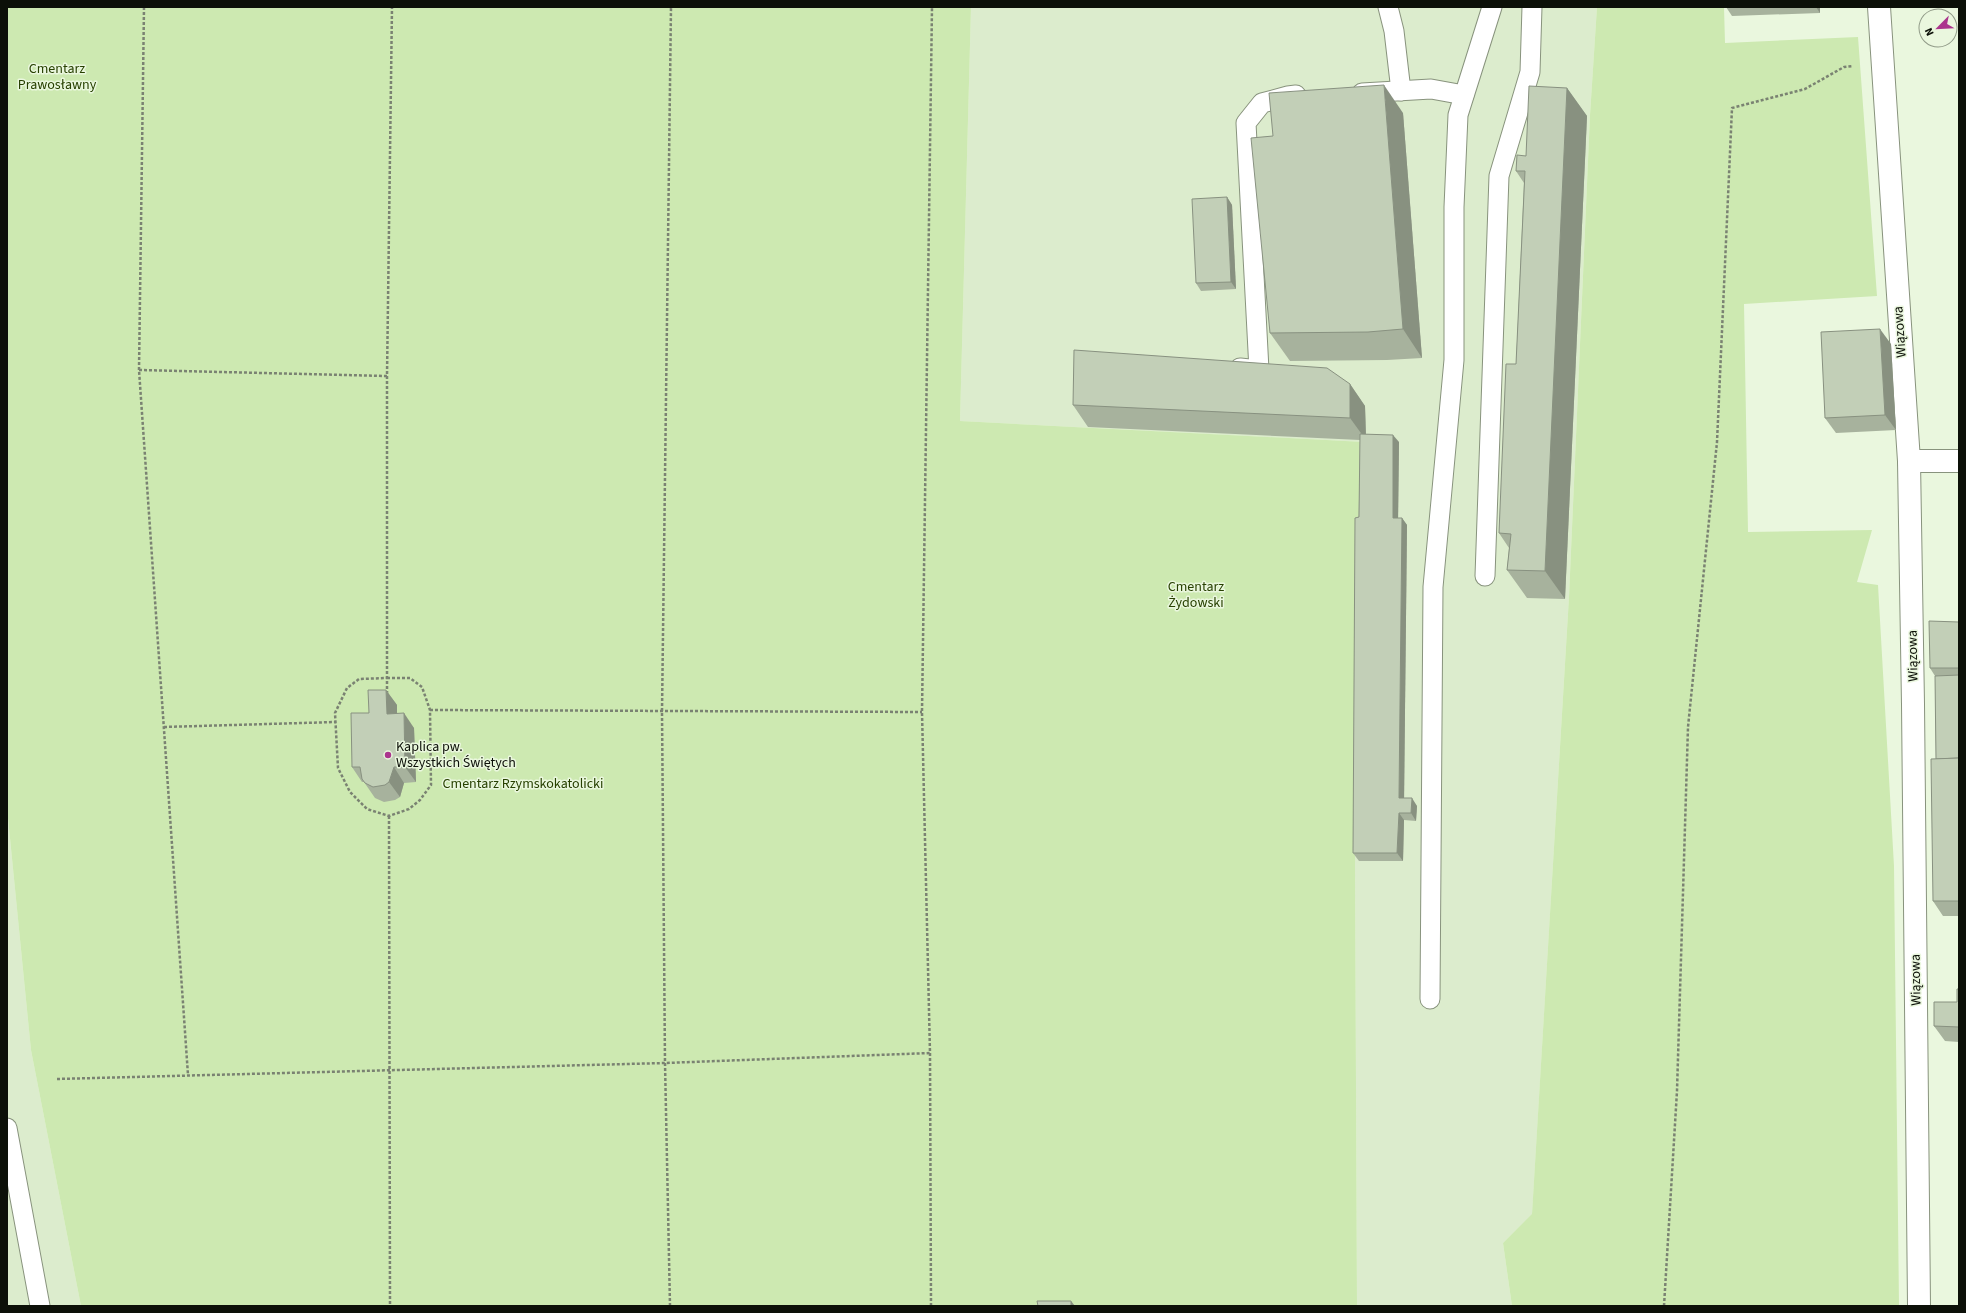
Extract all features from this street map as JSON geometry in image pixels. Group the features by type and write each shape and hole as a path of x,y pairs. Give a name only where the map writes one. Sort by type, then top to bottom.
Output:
{"street":[{"name":"Wiązowa","path":"1879,7 1909,461 1914,712 1919,1306"},
{"path":"1909,461 1959,461"}],"lane":[{"path":"1388,7 1394,31 1401,91"},
{"path":"1430,999 1432,587 1454,360 1454,199 1458,116 1492,7"},
{"path":"1485,576 1499,176 1530,72 1532,7"},
{"path":"1341,94 1431,90 1464,95"},
{"path":"1220,366 1259,370 1246,123 1262,103 1288,96 1310,95"},
{"path":"7,1128 40,1306"}],"path":[{"path":"144,7 139,370 188,1075"},
{"path":"387,698 387,376 392,7"},
{"path":"670,1306 665,1063 662,712 671,7"},
{"path":"931,1306 930,1053 922,712 932,7"},
{"path":"1664,1306 1677,1091 1688,727 1717,442 1732,108 1805,89 1844,67 1882,65"},
{"path":"139,370 387,376"},
{"path":"410,678 422,687 430,710 431,784 420,800 409,809 389,816 367,809 350,792 338,768 335,713 347,688 358,679 410,678"},
{"path":"430,710 922,712"},
{"path":"164,727 336,722"},
{"path":"389,816 391,1070 390,1306"},
{"path":"56,1079 665,1063 930,1053"}],"shaded area":[{"path":"971,7 1597,7 1590,115 1569,597 1532,1215 1503,1243 1512,1306 1357,1306 1355,865 1358,524 1364,442 960,421"},
{"path":"7,808 31,1050 81,1306 7,1306"}],"green space":[{"name":"Cmentarz Rzymskokatolicki","path":"7,7 971,7 960,421 1364,442 1363,524 1358,524 1355,865 1357,1306 81,1306 31,1050 7,808"},
{"path":"1597,7 1724,7 1725,43 1858,37 1877,296 1744,304 1748,532 1872,530 1857,582 1878,585 1894,866 1899,1306 1512,1306 1503,1243 1532,1214 1569,597 1590,115"}],"building":[{"path":"1384,85 1403,329 1368,332 1270,333 1251,138 1273,136 1269,93"},
{"path":"1529,86 1567,88 1545,571 1507,570 1511,534 1499,533 1506,364 1516,364 1525,171 1516,171 1517,155 1526,156"},
{"path":"1227,197 1231,282 1196,283 1192,199"},
{"path":"1880,329 1885,415 1825,418 1821,332"},
{"path":"1074,350 1327,368 1350,384 1350,418 1073,405"},
{"path":"1360,434 1393,435 1393,518 1402,518 1399,798 1412,798 1411,813 1399,813 1397,853 1353,853 1355,518 1359,517"},
{"path":"1929,621 1959,622 1959,668 1930,668"},
{"path":"1959,675 1959,758 1936,759 1935,676"},
{"name":"Kaplica pw. Wszystkich Świętych","path":"368,690 386,690 387,714 404,713 405,767 394,767 389,782 385,785 373,787 365,783 362,779 360,767 352,767 351,713 369,713"},
{"path":"1959,758 1959,901 1933,901 1931,759"},
{"path":"1957,989 1959,989 1959,1027 1934,1026 1934,1002 1957,1002"},
{"path":"1037,1301 1071,1301 1071,1306 1038,1306"}],"place":[{"name":"Kaplica pw. Wszystkich Świętych","path":"388,755"}],"park label":[{"name":"Cmentarz Prawosławny","path":"57,78"},
{"name":"Cmentarz Żydowski","path":"1196,596"}]}
